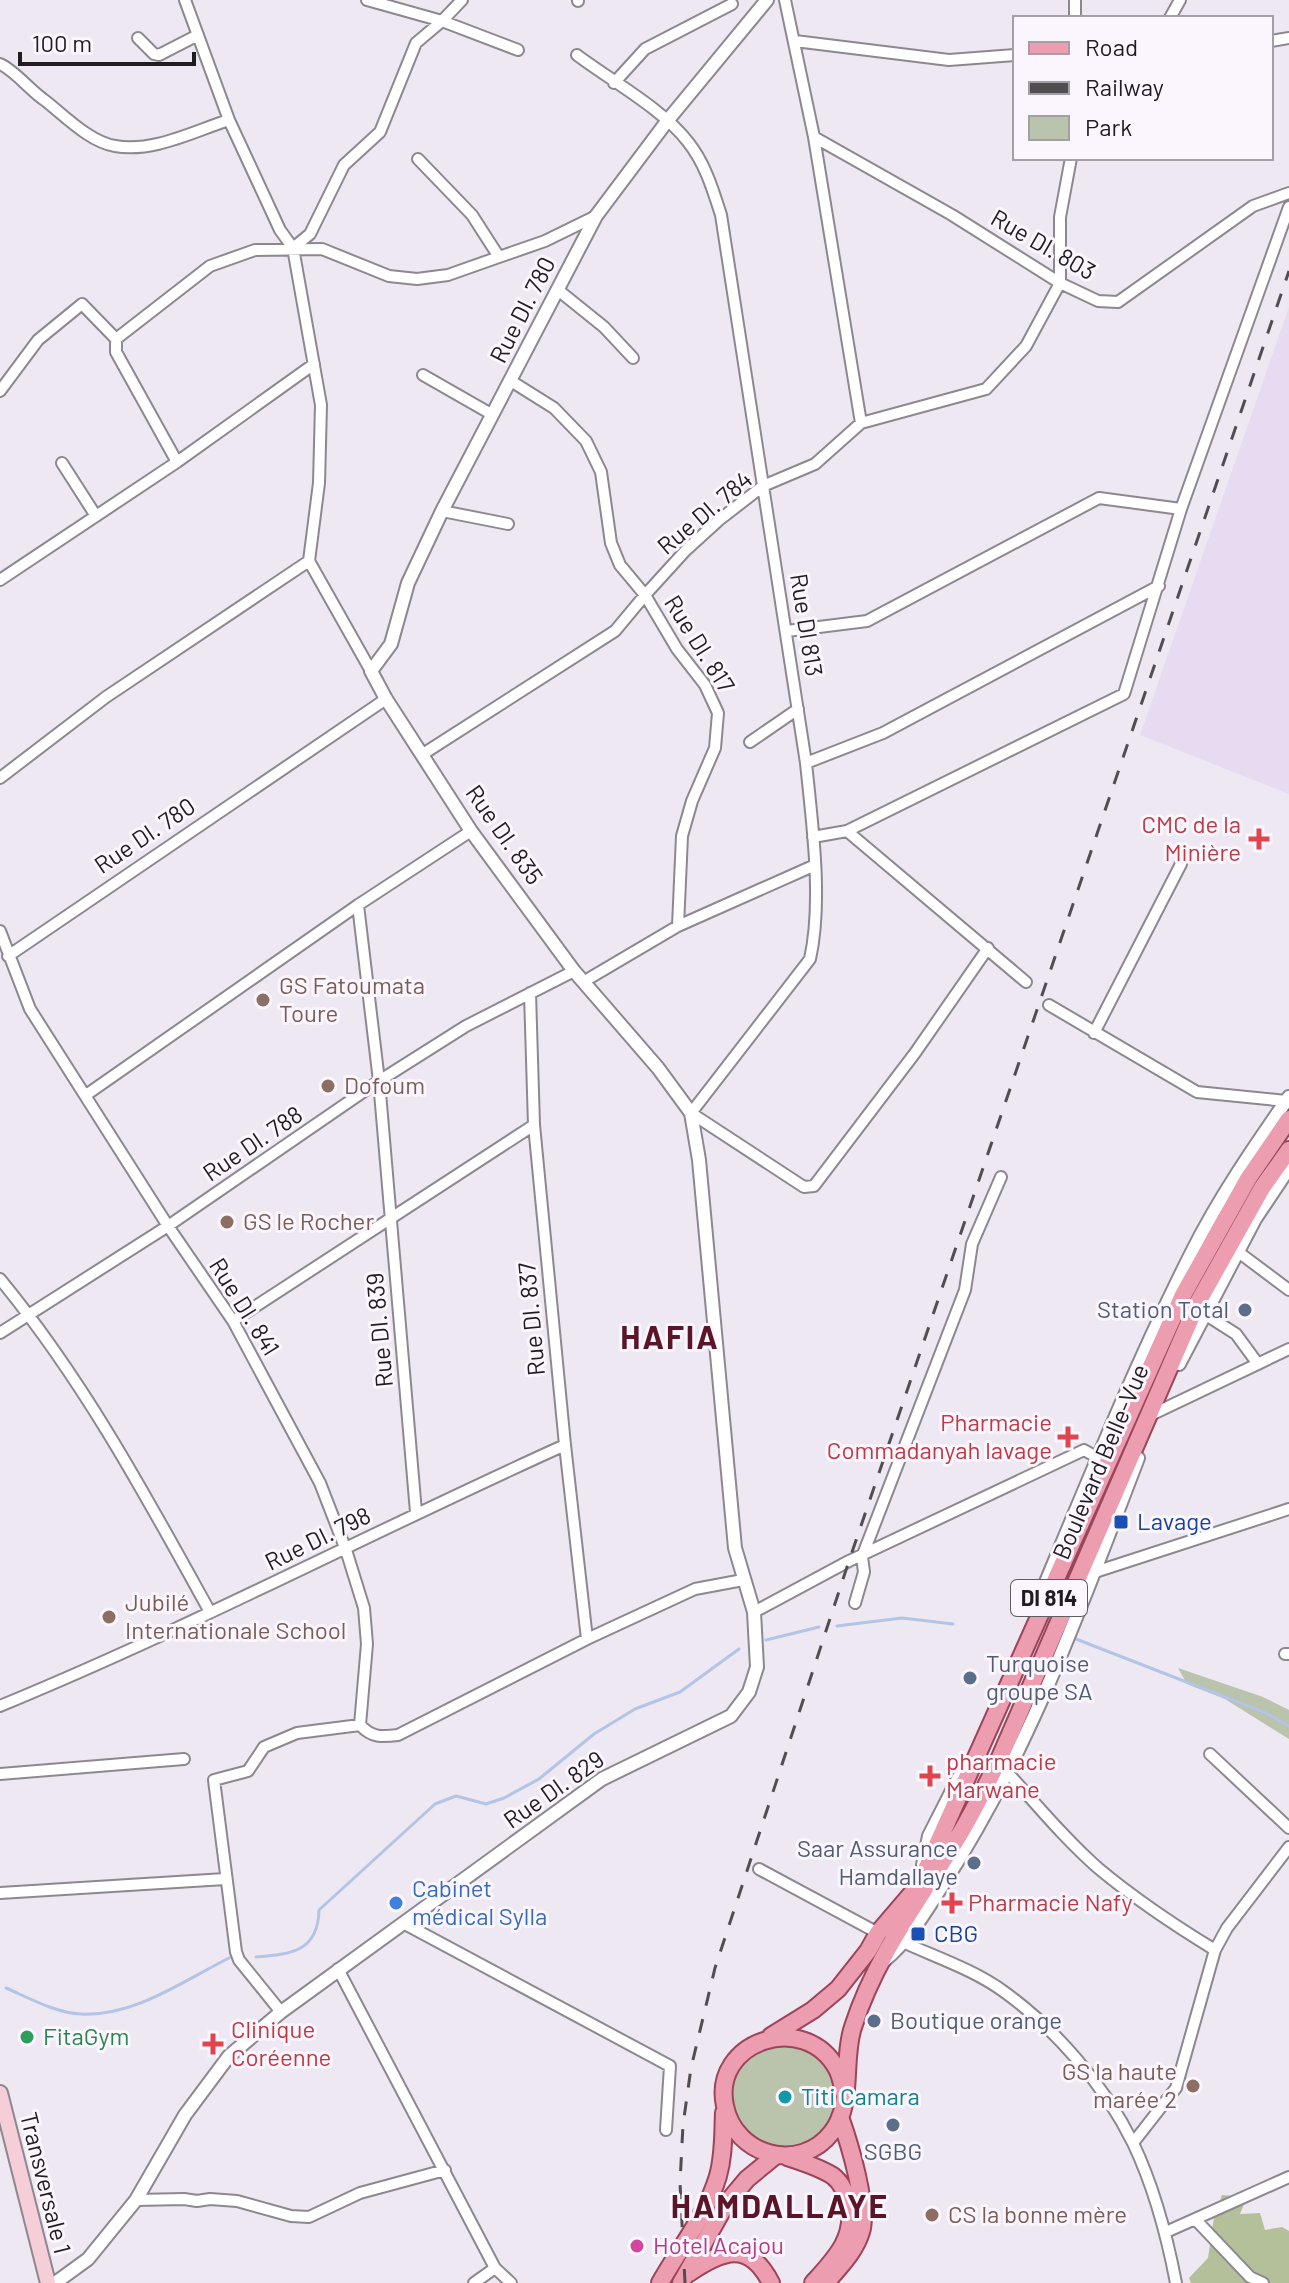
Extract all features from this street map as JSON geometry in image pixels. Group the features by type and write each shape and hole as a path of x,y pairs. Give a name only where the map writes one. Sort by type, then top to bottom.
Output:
{"main road":[{"name":"Boulevard Belle-Vue","path":"764,2040 813,2010 838,1989 878,1933 919,1885 1183,1295 1248,1179 1289,1119"},
{"name":"Boulevard Belle-Vue","path":"844,2092 848,2042 876,1967 960,1833 998,1762 1197,1304 1262,1188 1289,1150"},
{"path":"660,2283 700,2216 717,2178 723,2152 725,2083 733,2064 746,2049 764,2040 786,2036 807,2041 826,2053 838,2071 844,2092 840,2117 834,2130 813,2149 780,2156 747,2179 726,2204 683,2280"},
{"name":"Transversale 1","path":"0,2093 6,2140 48,2283"},
{"path":"724,2103 729,2122 741,2138 757,2150 834,2176 843,2187 852,2214 850,2229 842,2249 813,2283"},
{"path":"826,2283 852,2252 862,2230 861,2192 840,2117"},
{"path":"683,2280 720,2255 733,2253 752,2258 762,2266 771,2283"}],"street":[{"path":"0,778 106,697 309,561 319,483 321,405 293,248 280,230 229,120 185,0"},
{"path":"367,0 405,5 518,50"},
{"path":"293,248 310,234 344,165 380,132 416,43 462,0"},
{"name":"Rue DI. 780","path":"371,671 391,644 408,583 442,511 596,216 668,120 767,0"},
{"path":"785,0 814,137 861,423"},
{"path":"614,83 645,49 732,4"},
{"path":"138,38 159,55 198,35"},
{"path":"795,41 949,60 1013,55"},
{"name":"Rue DI 813","path":"577,55 668,120 689,143 709,180 721,215 806,763 813,837 815,938 810,959 691,1113"},
{"path":"0,64 10,68 20,81 92,136 113,146 147,147 229,120"},
{"name":"Rue DI. 803","path":"814,137 952,215 1060,283 1098,301 1118,302 1253,206 1289,193"},
{"path":"418,159 472,215 499,257"},
{"name":"Rue DI. 784","path":"423,754 615,631 708,530 763,486 815,464 861,423 986,389 1026,346 1060,283 1060,217 1071,160"},
{"path":"813,837 847,831 1124,694 1181,509 1289,207"},
{"path":"116,339 210,266 255,250 322,249 389,276 417,279 448,275 545,241 596,216"},
{"path":"558,290 604,327 633,358"},
{"path":"0,391 38,340 82,304 116,339 116,352 177,462"},
{"path":"0,580 177,462 314,364"},
{"path":"423,375 493,415"},
{"name":"Rue DI. 817","path":"511,381 554,408 586,441 601,472 611,543 620,565 645,595 677,649 705,685 718,713 715,748 692,801 682,836 678,926"},
{"path":"62,463 96,516"},
{"path":"787,631 867,621 1099,498 1181,509"},
{"path":"442,511 508,524"},
{"name":"Rue DI. 835","path":"309,561 386,699 471,831 574,971 658,1068 691,1113"},
{"path":"806,763 883,733 1159,586"},
{"name":"Rue DI. 780","path":"8,956 386,699"},
{"path":"750,742 798,709"},
{"path":"86,1095 358,905 471,831"},
{"path":"847,831 1026,982"},
{"path":"1094,1033 1181,864"},
{"path":"583,982 678,926 813,866"},
{"name":"Rue DI. 839","path":"358,905 379,1081 416,1512"},
{"name":"Rue DI. 841","path":"0,931 30,1009 168,1226 233,1321 320,1483 364,1608 367,1644 363,1728"},
{"path":"691,1113 804,1187 814,1186 915,1053 988,948"},
{"name":"Rue DI. 788","path":"0,1333 168,1226 379,1081 466,1026 574,971"},
{"name":"Rue DI. 837","path":"530,993 534,1125 587,1639"},
{"path":"1049,1005 1197,1092 1288,1099"},
{"name":"Boulevard Belle-Vue","path":"919,1885 929,1836 985,1726 1132,1378 1192,1250 1231,1183 1288,1099"},
{"name":"Rue DI. 829","path":"55,2283 88,2259 136,2200 185,2115 229,2056 338,1969 405,1924 602,1779 731,1716 749,1692 757,1667 754,1612 735,1548 699,1160 691,1113"},
{"path":"233,1321 534,1125"},
{"name":"Boulevard Belle-Vue","path":"876,1967 905,1943 959,1859 1008,1773 1095,1572 1155,1413 1203,1313 1255,1219 1289,1168"},
{"path":"855,1603 864,1572 862,1557 965,1290 972,1244 1001,1177"},
{"path":"1237,1251 1289,1290"},
{"path":"0,1279 31,1316 122,1453 210,1612"},
{"path":"1203,1313 1236,1334 1258,1364"},
{"path":"1155,1413 1289,1349"},
{"name":"Rue DI. 798","path":"0,1706 346,1550 416,1512 565,1445"},
{"path":"754,1612 849,1561 1084,1450 1098,1458"},
{"path":"1095,1572 1289,1509"},
{"path":"281,2012 236,1952 214,1780 248,1771 264,1747 297,1733 363,1728 378,1737 398,1735 587,1639 695,1589 743,1580"},
{"path":"1210,1754 1289,1828"},
{"path":"0,1774 184,1759"},
{"path":"1008,1773 1097,1867 1158,1915 1215,1950"},
{"path":"1133,2143 1176,2088 1215,1950 1227,1928 1289,1847"},
{"path":"759,1869 878,1933"},
{"path":"0,1893 225,1879"},
{"path":"405,1924 670,2066 666,2130"},
{"path":"905,1943 967,1970 1001,1990 1031,2013 1088,2071 1133,2143 1166,2232 1176,2283"},
{"path":"338,1969 495,2268 511,2283"},
{"path":"136,2200 237,2201 291,2216 309,2217 360,2193 445,2170"},
{"path":"1166,2232 1289,2177"},
{"path":"1195,2219 1251,2280 1263,2283"},
{"path":"474,2283 495,2268"}],"shaded area":[{"path":"1289,307 1289,794 1140,735"}],"green space":[{"path":"1178,1668 1263,1697 1289,1710 1289,1739 1225,1699 1187,1684"},
{"path":"780,2041 817,2052 838,2084 837,2113 821,2138 784,2152 742,2134 728,2089 746,2056"},
{"path":"1222,2195 1234,2196 1244,2204 1240,2214 1260,2213 1265,2230 1282,2227 1289,2231 1289,2283 1191,2283 1189,2278 1208,2258 1214,2217"}],"waterway":[{"path":"837,1626 902,1618 953,1624"},
{"path":"766,1640 819,1627"},
{"path":"1076,1639 1266,1713 1289,1726"},
{"path":"256,1957 291,1952 308,1943 314,1935 319,1910 435,1804 456,1796 486,1804 504,1798 539,1779 594,1734 635,1709 680,1692 739,1649"},
{"path":"6,1988 62,2011 101,2013 120,2010 158,1996 229,1958"}],"railway":[{"path":"685,2283 680,2183 683,2125 691,2068 715,1968 849,1561 1289,271"}],"place":[{"name":"CMC de la Minière","path":"1259,839"},
{"name":"GS Fatoumata Toure","path":"263,1000"},
{"name":"Dofoum","path":"328,1086"},
{"name":"GS le Rocher","path":"227,1222"},
{"name":"Station Total","path":"1245,1310"},
{"name":"Pharmacie Commadanyah lavage","path":"1068,1437"},
{"name":"Lavage","path":"1121,1522"},
{"name":"Jubilé Internationale School","path":"109,1617"},
{"name":"Turquoise groupe SA","path":"970,1678"},
{"name":"pharmacie Marwane","path":"930,1776"},
{"name":"Saar Assurance Hamdallaye","path":"974,1863"},
{"name":"Cabinet médical Sylla","path":"396,1903"},
{"name":"Pharmacie Nafy","path":"952,1903"},
{"name":"CBG","path":"918,1934"},
{"name":"Boutique orange","path":"874,2021"},
{"name":"FitaGym","path":"27,2037"},
{"name":"Clinique Coréenne","path":"213,2044"},
{"name":"GS la haute marée 2","path":"1193,2086"},
{"name":"Titi Camara","path":"785,2097"},
{"name":"SGBG","path":"893,2125"},
{"name":"CS la bonne mère","path":"932,2215"},
{"name":"Hotel Acajou","path":"637,2246"}],"district":[{"name":"HAFIA","path":"670,1338"},
{"name":"HAMDALLAYE","path":"780,2207"}]}
